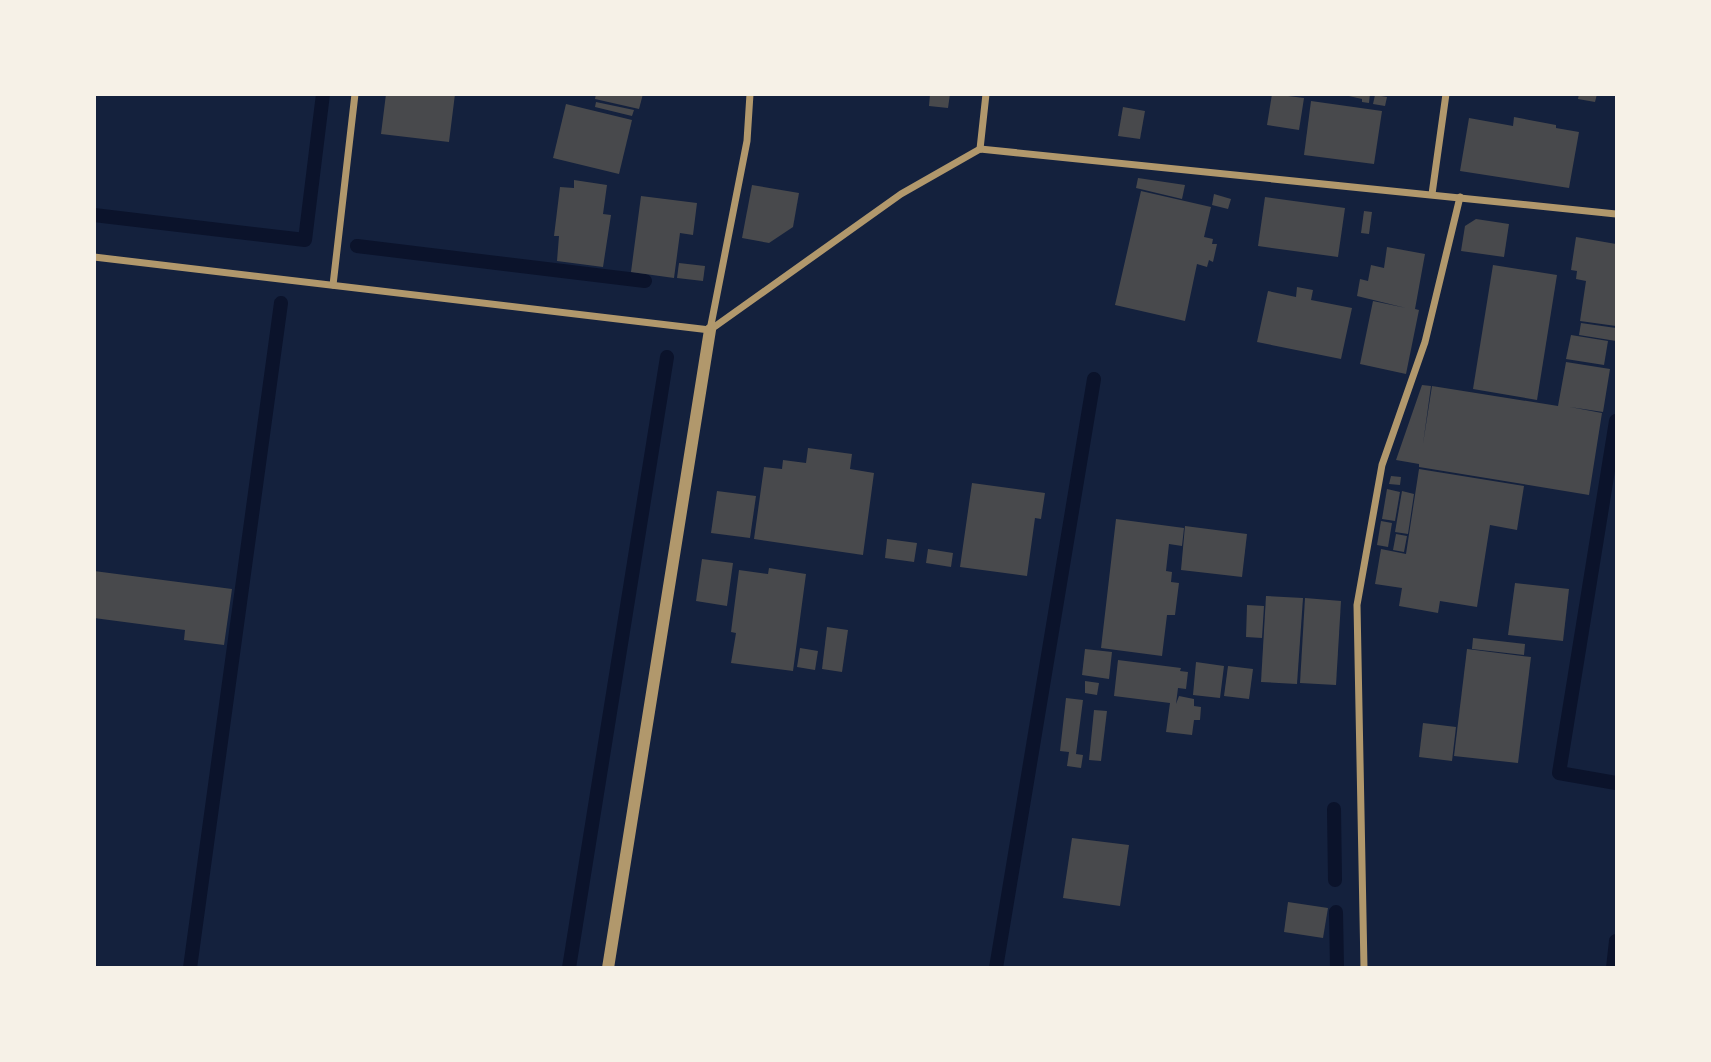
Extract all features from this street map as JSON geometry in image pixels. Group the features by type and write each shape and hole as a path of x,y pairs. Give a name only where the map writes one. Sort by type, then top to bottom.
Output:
{"street":[{"path":"333,285 355,94"},
{"path":"608,968 710,330 747,141 750,94"},
{"path":"980,149 986,94"},
{"path":"1432,194 1446,94"},
{"path":"94,257 710,330 901,194 980,149 1616,214"},
{"path":"1364,968 1357,605 1382,465 1425,342 1460,197"}],"building":[{"path":"386,94 455,94 449,142 381,134"},
{"path":"596,94 643,94 639,109 595,99"},
{"path":"930,94 950,94 948,108 929,106"},
{"path":"1272,94 1304,98 1299,130 1267,125"},
{"path":"1340,94 1370,94 1369,103 1362,102 1362,99"},
{"path":"1579,94 1597,94 1595,102 1578,99"},
{"path":"1375,95 1387,97 1385,106 1373,104"},
{"path":"1311,101 1382,111 1374,164 1304,155"},
{"path":"596,102 634,110 632,116 595,107"},
{"path":"566,104 632,120 619,174 553,158"},
{"path":"1123,107 1145,111 1140,139 1118,136"},
{"path":"1514,117 1579,132 1569,188 1460,171 1469,118 1513,126"},
{"path":"1138,178 1185,185 1182,199 1136,188"},
{"path":"574,180 607,185 603,214 611,215 603,267 557,261 559,236 554,236 560,187 574,188"},
{"path":"752,185 799,193 793,227 769,243 742,238"},
{"path":"1141,191 1211,207 1204,237 1213,239 1212,244 1217,244 1213,262 1209,260 1207,267 1197,264 1185,321 1115,305"},
{"path":"1214,194 1231,199 1228,209 1212,205"},
{"path":"641,196 697,203 693,235 680,233 674,278 631,272"},
{"path":"1265,197 1345,208 1338,257 1258,246"},
{"path":"1364,211 1372,212 1369,234 1361,233"},
{"path":"1476,219 1509,224 1504,257 1461,251 1465,226"},
{"path":"1576,237 1616,244 1616,326 1580,321 1586,281 1576,279 1577,271 1571,270"},
{"path":"1387,247 1425,254 1415,309 1419,310 1406,374 1360,364 1373,301 1406,308 1357,296 1360,279 1368,281 1371,265 1384,268"},
{"path":"679,263 705,266 703,281 677,278"},
{"path":"1493,265 1557,275 1537,400 1473,389"},
{"path":"1297,287 1313,290 1311,300 1352,308 1341,359 1257,342 1268,291 1296,297"},
{"path":"1581,323 1616,328 1616,341 1579,335"},
{"path":"1571,335 1608,341 1604,365 1566,359"},
{"path":"1566,362 1610,369 1603,412 1570,407 1602,413 1589,495 1419,467 1419,464 1396,460 1422,385 1431,386 1423,444 1432,386 1558,406"},
{"path":"808,448 852,454 850,469 874,473 863,555 754,539 764,467 782,469 783,460 806,463"},
{"path":"1419,469 1524,486 1517,530 1490,525 1477,607 1440,601 1438,613 1399,606 1402,588 1375,584 1381,549 1406,554"},
{"path":"1391,476 1401,477 1400,485 1389,484"},
{"path":"972,483 1045,493 1041,519 1035,518 1027,576 960,567"},
{"path":"1387,489 1400,492 1395,521 1382,519"},
{"path":"717,491 756,496 750,538 711,533"},
{"path":"1402,491 1414,494 1408,534 1395,532"},
{"path":"1116,519 1184,528 1182,546 1169,544 1166,571 1172,572 1171,582 1179,583 1175,615 1167,615 1162,656 1101,648"},
{"path":"1381,521 1392,523 1388,547 1377,545"},
{"path":"1185,526 1247,534 1242,577 1181,570"},
{"path":"1396,534 1407,536 1404,552 1393,550"},
{"path":"887,539 917,543 914,562 885,558"},
{"path":"928,549 953,553 951,567 926,563"},
{"path":"702,559 733,563 727,606 696,601"},
{"path":"769,568 806,574 793,671 731,663 736,633 731,632 739,570 768,574"},
{"path":"94,571 232,589 224,645 184,640 185,630 94,618"},
{"path":"1515,583 1569,589 1563,641 1508,635"},
{"path":"1266,596 1303,598 1297,684 1261,682"},
{"path":"1305,598 1341,601 1336,685 1300,683"},
{"path":"1247,605 1264,606 1262,638 1246,637"},
{"path":"827,627 848,630 842,672 822,669"},
{"path":"1473,638 1525,644 1524,655 1472,649"},
{"path":"800,648 818,651 815,670 797,667"},
{"path":"1085,649 1112,652 1109,679 1082,675"},
{"path":"1467,649 1531,657 1518,763 1454,756"},
{"path":"1118,660 1181,668 1180,671 1188,672 1186,689 1178,688 1176,704 1179,696 1194,699 1194,706 1201,707 1200,720 1194,720 1192,735 1166,732 1170,703 1114,696"},
{"path":"1196,662 1224,666 1220,698 1193,695"},
{"path":"1228,666 1253,669 1249,699 1224,696"},
{"path":"1085,681 1099,683 1097,695 1085,693"},
{"path":"1066,698 1083,700 1076,754 1083,755 1081,768 1067,766 1069,752 1060,751"},
{"path":"1094,710 1107,711 1101,761 1089,760"},
{"path":"1423,723 1456,727 1452,761 1419,757"},
{"path":"1072,838 1129,845 1120,906 1063,898"},
{"path":"1288,902 1328,908 1323,938 1284,932"}],"waterway":[{"path":"94,215 305,240 323,94"},
{"path":"357,246 645,281"},
{"path":"190,968 281,303"},
{"path":"569,968 667,357"},
{"path":"996,968 1094,379"},
{"path":"1616,421 1559,773 1616,783"},
{"path":"1334,809 1335,880"},
{"path":"1336,912 1337,968"},
{"path":"1613,968 1616,941"}]}
